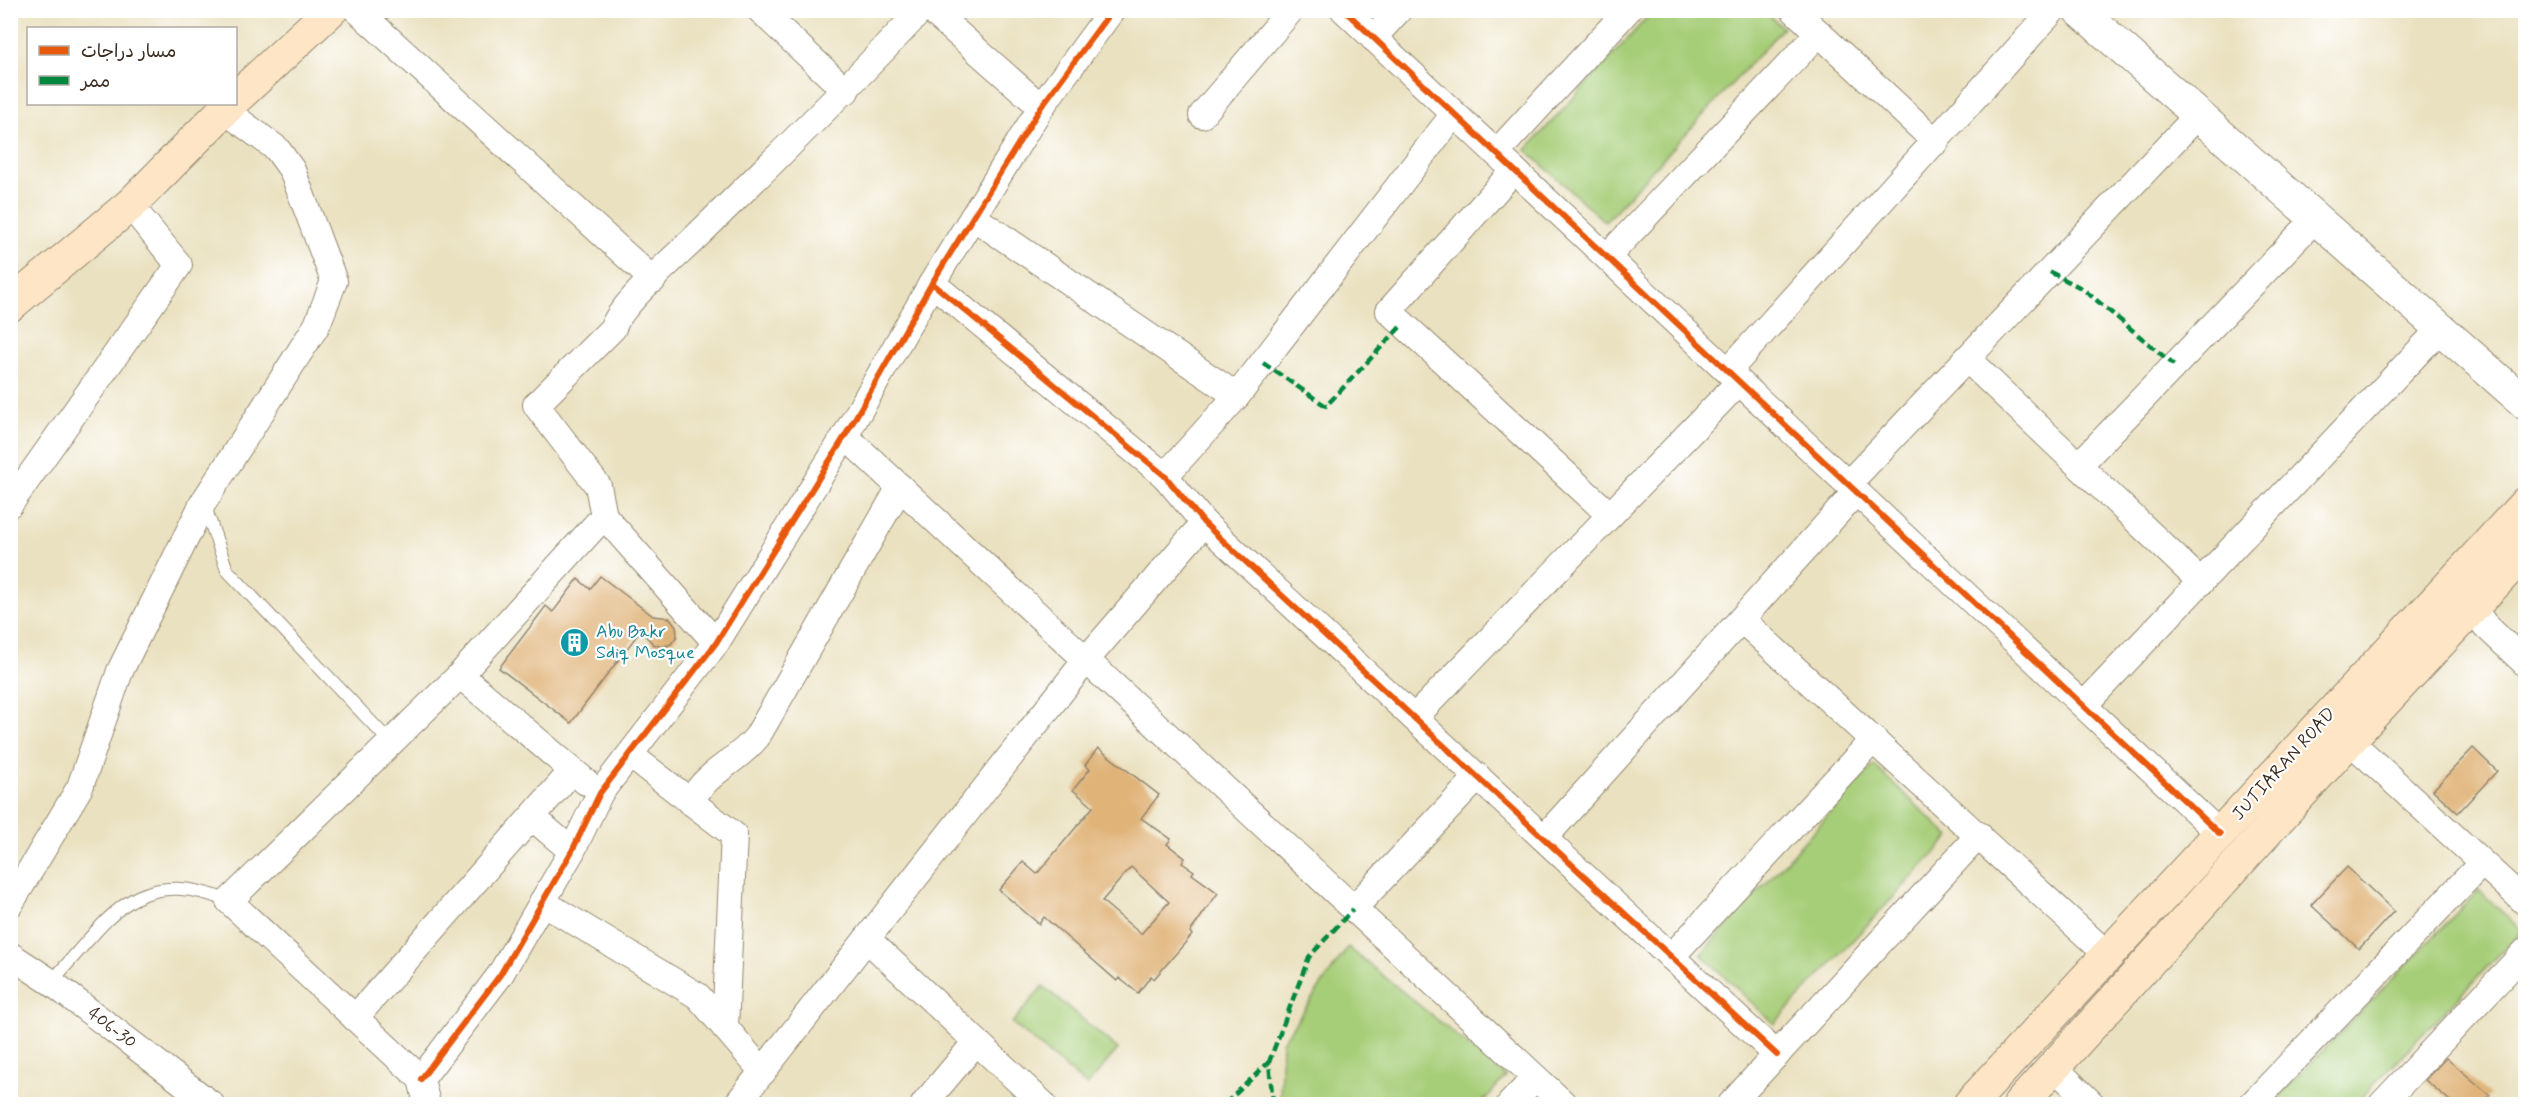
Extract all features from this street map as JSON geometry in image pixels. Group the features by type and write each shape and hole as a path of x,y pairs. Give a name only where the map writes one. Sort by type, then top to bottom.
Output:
{"main road":[{"path":"237,97 331,10"},
{"path":"10,305 130,205 228,105"},
{"name":"JUTIARAN ROAD","path":"1970,1104 2526,503"},
{"name":"JUTIARAN ROAD","path":"2020,1104 2526,550"}],"street":[{"path":"357,10 653,280"},
{"path":"760,10 846,91"},
{"path":"716,643 604,516 598,486 536,405 613,328 615,319 653,280 846,91 921,10"},
{"path":"931,10 1041,107"},
{"path":"421,1079 500,975 572,851 600,793 716,643 845,436 932,283 1041,107 1112,10"},
{"path":"1202,115 1291,10"},
{"path":"1344,10 2220,834"},
{"path":"1373,38 1399,10"},
{"path":"1496,153 1628,10"},
{"path":"1794,10 1936,142"},
{"path":"1414,718 1610,515 2053,10"},
{"path":"2079,10 2314,220 2526,404"},
{"path":"1607,257 1819,33"},
{"path":"10,904 80,787 120,671 203,503 317,326 334,281 292,170 277,149 230,105"},
{"path":"1165,476 1237,396 1454,114"},
{"path":"1544,838 1742,620 1852,488 1967,359 2198,115"},
{"path":"1514,170 1389,311 1610,515"},
{"path":"10,504 179,265 130,205"},
{"path":"973,217 1237,396"},
{"path":"2079,465 2314,220"},
{"path":"932,283 1165,476 1204,523 1777,1055"},
{"path":"2084,705 2440,329"},
{"path":"1967,359 2201,582"},
{"path":"845,436 1564,1104"},
{"path":"690,802 708,776 740,754 757,737 900,487"},
{"path":"427,1104 421,1079 229,901 460,675 604,516"},
{"path":"737,1104 1086,660 1204,523"},
{"path":"2472,607 2485,625 2526,664"},
{"path":"1742,620 2109,955"},
{"path":"460,675 600,793"},
{"path":"1671,957 1874,739"},
{"path":"2350,741 2526,903"},
{"path":"630,755 734,835 725,1028"},
{"path":"355,1018 572,771"},
{"path":"1353,909 1478,777"},
{"path":"532,817 572,851"},
{"path":"1731,1104 1979,835"},
{"path":"2252,1104 2482,863"},
{"path":"542,902 698,996 763,1072"},
{"path":"867,939 1043,1104"},
{"path":"2382,1104 2526,951"},
{"name":"406-30","path":"10,955 51,982 211,1104"},
{"path":"924,1104 976,1042"},
{"path":"2055,1068 2092,1104"},
{"path":"1510,1104 1535,1078"}],"lane":[{"path":"203,503 227,570 391,743"},
{"path":"51,982 118,911 141,894 182,887 205,891 229,901"}],"green space":[{"path":"1653,11 1764,11 1783,28 1605,222 1526,150"},
{"path":"1874,765 1950,837 1774,1024 1701,954"},
{"path":"2479,890 2522,931 2355,1104 2271,1104"},
{"path":"1348,947 1506,1076 1481,1104 1282,1104 1280,1100 1282,1042"},
{"path":"1043,986 1118,1049 1087,1086 1012,1023"}],"building":[{"name":"Abu Bakr Sdiq Mosque","path":"600,576 653,616 670,618 676,626 677,636 671,644 662,647 653,644 641,630 571,723 499,668 546,606 553,612 578,579 590,589"},
{"path":"1098,748 1159,795 1141,818 1171,839 1167,844 1185,858 1182,863 1194,871 1192,874 1218,893 1190,932 1192,935 1154,979 1151,976 1138,993 1119,978 1117,981 1044,917 1039,924 999,890 1023,862 1037,874 1093,807 1073,790 1090,769 1085,765","holes":["1131,867 1169,902 1141,934 1102,901"]},
{"path":"2473,748 2497,771 2458,813 2433,790"},
{"path":"2347,867 2394,911 2359,949 2311,905"},
{"path":"2446,1058 2490,1095 2481,1104 2454,1104 2425,1080"}],"marked path":[{"path":"2050,272 2083,289 2174,365"},
{"path":"1263,363 1326,406 1403,324"},
{"path":"1273,1104 1269,1062 1309,957 1353,909"},
{"path":"1225,1104 1269,1062"}],"cycle path":[{"path":"421,1079 500,975 572,851 600,793 716,643 845,436 932,283 1041,107 1112,10"},
{"path":"1344,10 2220,834"},
{"path":"932,283 1165,476 1204,523 1777,1055"}],"place":[{"name":"Abu Bakr Sdiq Mosque","path":"575,642"}]}
